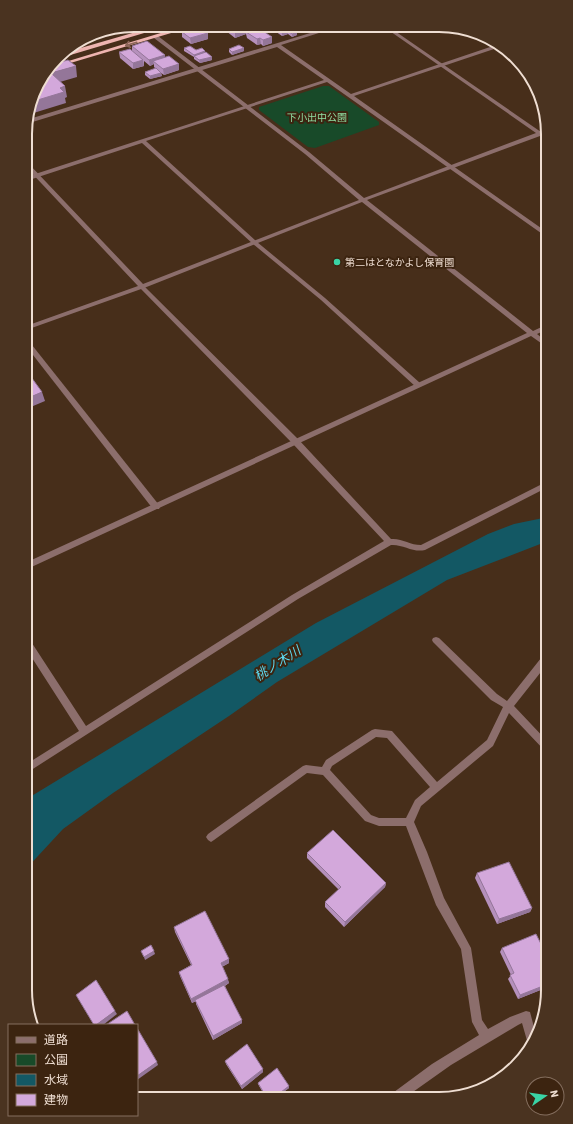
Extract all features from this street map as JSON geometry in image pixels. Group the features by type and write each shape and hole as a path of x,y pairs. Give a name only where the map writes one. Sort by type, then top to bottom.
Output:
{"highway":[{"path":"72,53 145,32"},
{"path":"60,64 172,32"}],"street":[{"path":"33,120 320,32"},
{"path":"393,32 541,134"},
{"path":"156,37 307,153 362,200 541,340"},
{"path":"278,45 541,231"},
{"path":"350,96 493,48"},
{"path":"32,177 327,80"},
{"path":"32,326 142,287 362,200 541,134"},
{"path":"142,141 255,243 323,299 418,385"},
{"path":"32,171 142,287 296,442 389,542"},
{"path":"32,565 541,329"},
{"path":"32,350 156,506"},
{"path":"32,766 295,596 389,542 395,540 414,548 422,548 541,488"},
{"path":"436,640 494,697 508,706 541,741"},
{"path":"32,650 84,731"},
{"path":"486,1036 476,1022 466,948 440,901 409,822 418,803 490,743 508,706 541,665"},
{"path":"325,771 329,763 375,733 389,734 436,788"},
{"path":"211,837 306,769 325,771 368,818 379,822 409,822"},
{"path":"403,1092 421,1077 513,1020 526,1016 531,1035"}],"green space":[{"name":"下小出中公園","path":"323,86 329,86 379,122 379,125 315,148 308,147 259,110 259,107"}],"water":[{"name":"桃ノ木川","path":"541,518 541,544 447,580 277,682 229,716 113,793 63,829 32,862 32,796 316,623 488,534 514,524"}],"building":[{"path":"182,32 208,33 190,38"},
{"path":"246,32 264,32 272,37 263,40 260,38 257,39"},
{"path":"147,41 165,55 149,60 132,46"},
{"path":"239,45 244,48 232,52 229,49"},
{"path":"190,46 196,50 202,48 205,51 194,55 184,48"},
{"path":"130,49 143,60 133,63 119,52"},
{"path":"206,52 212,57 199,60 194,56"},
{"path":"169,56 179,64 163,69 153,61"},
{"path":"68,60 76,66 53,73 57,67 63,61"},
{"path":"156,68 161,73 150,76 145,72"},
{"path":"52,74 65,86 60,88 64,92 38,100"},
{"path":"32,378 42,392 32,396"},
{"path":"333,830 386,883 345,922 325,902 341,887 307,853"},
{"path":"509,862 532,908 499,919 477,873"},
{"path":"205,911 229,959 221,963 228,979 191,999 179,972 192,965 174,927"},
{"path":"536,934 541,944 541,987 520,995 510,975 514,973 502,948"},
{"path":"151,945 154,951 144,957 141,951"},
{"path":"96,980 115,1011 97,1024 93,1024 76,995"},
{"path":"224,985 242,1020 213,1036 195,1000"},
{"path":"127,1011 134,1024 108,1024"},
{"path":"138,1030 157,1062 138,1075"},
{"path":"247,1044 263,1069 241,1086 225,1061"},
{"path":"277,1068 289,1086 281,1092 263,1092 258,1083"}],"place":[{"name":"第二はとなかよし保育園","path":"337,262"}]}
